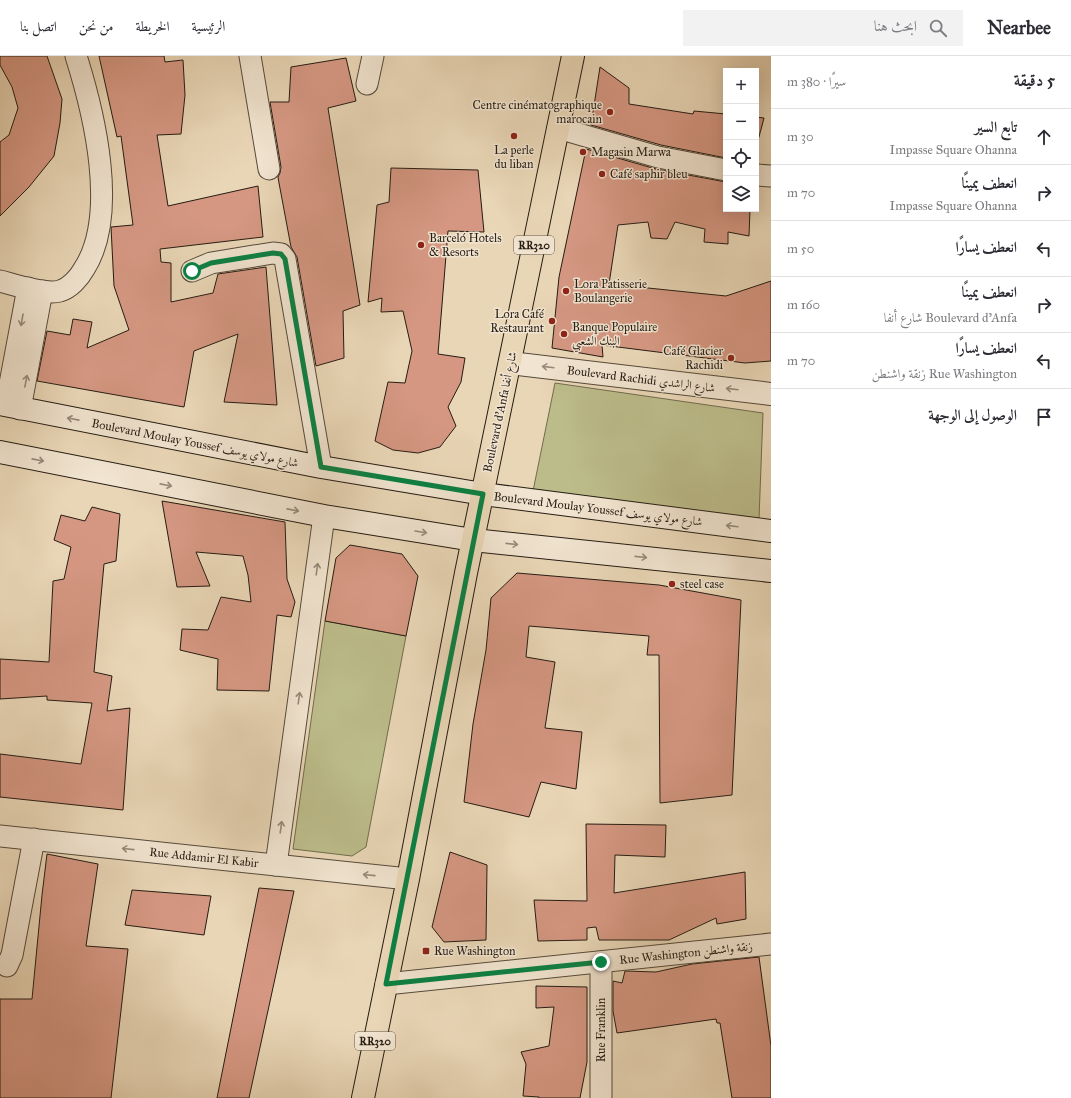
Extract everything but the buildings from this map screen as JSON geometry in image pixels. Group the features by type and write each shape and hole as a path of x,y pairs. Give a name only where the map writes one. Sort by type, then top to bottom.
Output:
{"main road":[{"name":"Boulevard d'Anfa شارع أنفا","path":"363,1098 408,879 473,540 573,56"},
{"name":"Boulevard Rachidi شارع الراشدي","path":"510,363 771,394"},
{"name":"Boulevard Moulay Youssef شارع مولاي يوسف","path":"9,406 321,467 483,494 771,531"},
{"path":"0,452 324,516 473,540 771,571"}],"street":[{"path":"0,282 35,290 60,291 74,283 91,259 100,228 103,194 100,166 87,91 76,56"},
{"path":"250,56 269,169"},
{"path":"367,84 373,56"},
{"path":"558,128 658,157 723,169"},
{"path":"759,175 771,176"},
{"path":"192,271 211,263 273,253 281,254 285,259 321,467"},
{"path":"9,406 35,290"},
{"path":"276,865 324,516"},
{"name":"Rue Addamir El Kabir","path":"0,836 408,879"},
{"path":"7,966 12,955 34,839"},
{"name":"Rue Washington زنقة واشنطن","path":"386,984 771,944"},
{"name":"Rue Franklin","path":"601,962 601,1098"}],"green space":[{"path":"555,383 763,413 759,519 533,491"},
{"path":"325,621 406,636 366,847 352,856 293,849"}],"place":[{"name":"Centre cinématographique marocain","path":"610,112"},
{"name":"La perle du liban","path":"514,136"},
{"name":"Magasin Marwa","path":"583,152"},
{"name":"Café saphir bleu","path":"602,174"},
{"name":"Barceló Hotels & Resorts","path":"421,245"},
{"name":"Lora Patisserie Boulangerie","path":"566,291"},
{"name":"Lora Café Restaurant","path":"552,321"},
{"name":"Banque Populaire البنك الشعبي","path":"564,334"},
{"name":"Café Glacier Rachidi","path":"731,358"},
{"name":"steel case","path":"672,584"},
{"name":"Rue Washington","path":"426,951"}],"route":[{"path":"192,271 211,263 273,253 281,254 285,259 321,467 483,494 386,984 601,962"}]}
